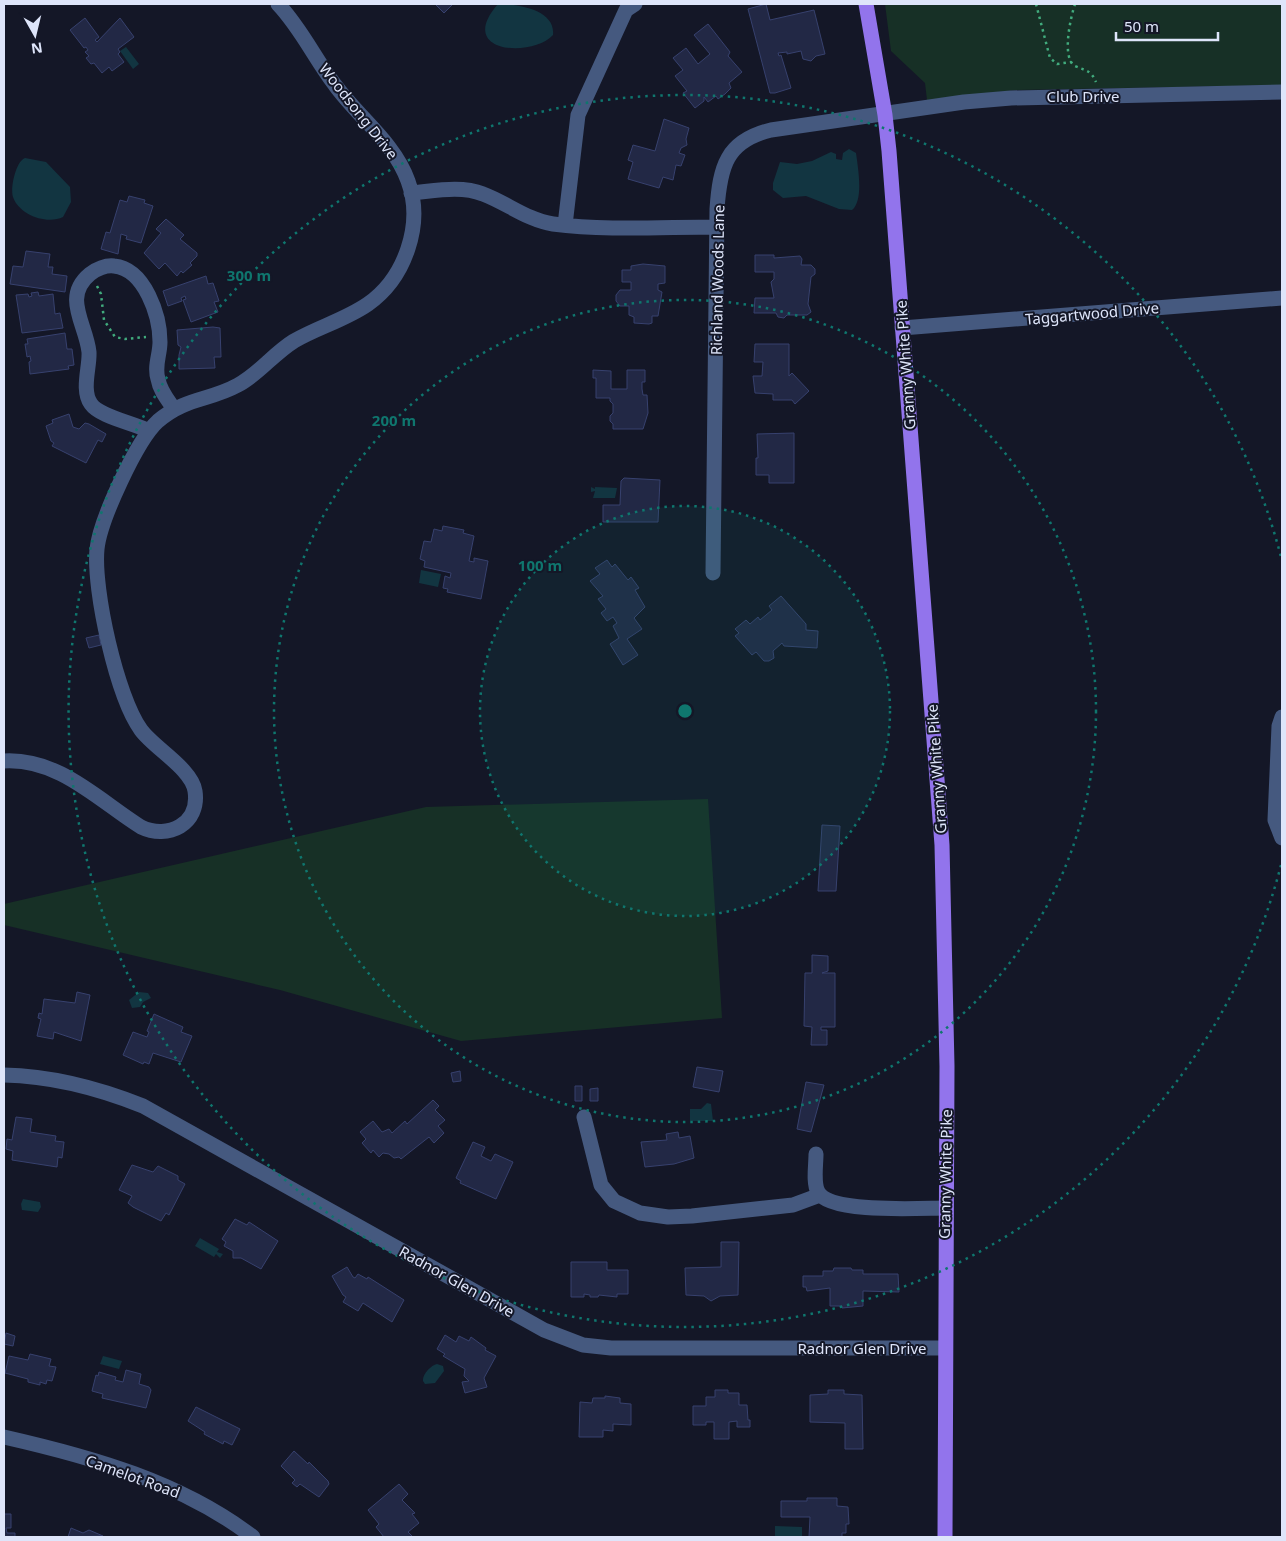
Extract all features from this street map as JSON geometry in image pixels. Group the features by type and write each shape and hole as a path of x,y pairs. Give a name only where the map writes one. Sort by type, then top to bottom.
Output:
{"main road":[{"name":"Granny White Pike","path":"866,4 885,115 942,845 947,1058 945,1537"}],"street":[{"path":"565,225 578,114 626,10 635,4"},
{"name":"Woodsong Drive","path":"4,761 35,764 59,772 140,827 155,833 173,831 183,824 191,813 195,794 192,782 148,738 128,709 118,676 98,589 97,550 101,530 113,500 149,431 174,409 196,399 237,386 294,341 358,310 375,299 393,278 408,249 413,222 411,193 402,169 390,147 334,84 284,6"},
{"name":"Club Drive","path":"885,115 986,100 1282,92"},
{"name":"Richland Woods Lane","path":"713,573 717,227 721,173 730,154 744,140 771,130 885,115"},
{"path":"411,193 452,190 474,191 536,220 565,225 717,227"},
{"path":"149,431 105,414 95,408 89,401 86,387 89,358 88,343 75,301 79,288 88,275 100,269 114,266 136,276 145,288 160,335 156,364 158,379 174,409"},
{"name":"Taggartwood Drive","path":"902,328 1282,298"},
{"path":"1282,717 1275,820 1282,838"},
{"name":"Radnor Glen Drive","path":"4,1075 77,1084 143,1106 552,1334 582,1345 619,1348 945,1348"},
{"path":"584,1117 593,1162 600,1185 614,1201 633,1211 660,1217 692,1216 793,1205 820,1194"},
{"path":"816,1154 816,1188 820,1194 837,1202 857,1207 945,1208"},
{"name":"Camelot Road","path":"4,1437 83,1457 176,1490 209,1508 253,1537"}],"path":[{"path":"1036,4 1050,58 1057,64 1071,62"},
{"path":"1074,4 1068,31 1068,52 1074,65 1087,69 1093,75 1098,96"},
{"path":"88,275 100,290 104,320 115,338 126,340 160,335"}],"green space":[{"path":"885,4 1282,4 1282,85 1016,90 927,100 925,83 891,51"},
{"path":"708,799 722,1018 461,1041 280,990 4,925 4,904 426,807"}],"water":[{"path":"498,4 524,7 542,14 552,26 553,35 543,42 530,47 515,48 502,46 491,41 486,33 487,20"},
{"path":"126,47 139,64 133,69 120,51"},
{"path":"849,149 856,153 859,183 858,199 852,210 839,209 806,196 783,198 773,190 773,183 780,162 797,164 812,161 831,152 836,154 836,159 842,160 843,153"},
{"path":"25,158 46,162 70,187 71,202 63,217 49,220 34,217 21,209 16,203 12,193 13,181 16,169"},
{"path":"591,487 595,489 595,487 617,488 615,498 593,498 595,491 591,492"},
{"path":"421,570 441,574 438,587 419,583"},
{"path":"139,992 148,993 151,998 143,1002 140,1007 132,1008 129,1000"},
{"path":"707,1103 711,1104 713,1121 690,1121 690,1109 701,1109"},
{"path":"23,1199 40,1202 41,1207 38,1212 22,1210 21,1204"},
{"path":"200,1238 219,1249 217,1252 223,1254 220,1258 216,1254 214,1257 195,1246"},
{"path":"103,1356 122,1361 119,1369 100,1364"},
{"path":"437,1364 443,1366 444,1371 435,1383 425,1384 423,1379 425,1373"},
{"path":"775,1526 802,1527 802,1537 775,1537"}],"building":[{"path":"435,4 453,4 444,13"},
{"path":"766,4 770,20 814,10 825,54 816,56 811,61 803,59 801,51 787,54 787,52 778,53 779,56 781,55 791,88 775,93 770,93 748,9"},
{"path":"85,18 99,37 95,40 97,42 120,18 134,37 118,49 120,52 118,54 124,62 112,71 109,67 102,73 94,63 91,64 86,58 89,56 85,52 88,50 86,47 84,48 70,30"},
{"path":"708,24 730,52 728,56 742,72 729,83 731,88 725,94 718,99 716,96 708,102 704,97 704,101 695,108 683,93 687,91 675,76 683,70 673,58 686,48 698,64 710,54 694,35"},
{"path":"664,119 689,128 686,139 687,145 681,148 679,153 685,155 681,166 676,165 673,180 663,177 659,188 628,179 633,162 628,160 633,145 655,151"},
{"path":"129,196 145,200 144,203 153,206 141,243 126,239 127,236 121,234 118,254 101,249 106,232 110,233 120,200 127,202"},
{"path":"166,219 184,235 180,239 197,253 197,256 190,263 192,265 183,273 181,271 177,276 165,263 159,269 144,253 161,233 156,229"},
{"path":"26,251 50,254 48,267 53,267 52,274 67,276 65,292 10,284 13,266 23,267"},
{"path":"755,255 774,255 774,258 800,256 802,259 801,265 811,265 815,269 815,274 811,277 808,304 811,312 807,315 787,315 784,318 778,317 776,313 754,313 755,298 774,298 771,282 774,279 774,272 755,272"},
{"path":"643,264 665,266 665,283 658,284 658,290 662,292 658,316 652,316 652,323 649,324 634,323 634,317 629,315 629,306 620,306 616,301 616,295 620,290 631,290 631,282 622,282 622,270 631,270 631,266"},
{"path":"206,276 208,284 213,283 219,301 214,302 218,312 191,322 183,300 186,299 185,296 181,298 182,301 168,306 163,291"},
{"path":"38,292 39,296 53,294 55,314 60,313 63,328 22,333 16,295 28,294 29,297 32,296 31,293"},
{"path":"220,328 221,357 214,357 215,368 179,369 181,347 178,345 177,330"},
{"path":"65,333 67,349 72,349 74,365 68,366 69,369 30,374 29,362 31,361 30,356 27,357 25,344 28,344 27,339"},
{"path":"755,344 789,344 789,376 792,373 809,391 795,404 792,400 773,400 773,394 755,393 753,376 762,376 763,362 754,362"},
{"path":"593,370 611,371 611,389 627,389 627,370 645,370 645,382 642,382 642,389 643,395 647,395 648,413 643,429 613,429 610,416 613,413 613,404 610,398 596,398 596,378 593,378"},
{"path":"69,414 73,427 79,429 85,423 106,434 102,442 98,440 86,463 52,446 54,443 51,441 46,426 53,423 52,420"},
{"path":"794,433 794,483 769,483 769,475 756,475 756,458 758,458 757,434"},
{"path":"624,478 660,480 658,522 603,522 603,505 620,505 621,481"},
{"path":"443,526 464,530 463,533 474,536 469,561 474,562 474,558 488,561 481,599 447,592 448,589 443,588 445,576 450,578 451,573 424,567 425,561 420,559 424,541 431,542 434,529 442,531"},
{"path":"607,560 612,567 615,564 628,580 631,577 639,588 635,590 645,607 634,618 642,629 627,639 638,655 623,665 610,644 619,638 613,626 617,623 613,617 607,621 601,613 606,609 598,599 603,596 590,581 600,574 595,568"},
{"path":"781,596 806,624 806,630 818,631 817,648 784,646 782,643 773,651 774,658 764,661 756,652 752,655 735,636 739,633 735,629 746,620 750,624 758,617 760,620 772,610 769,606"},
{"path":"99,635 101,645 89,648 86,638"},
{"path":"822,825 840,826 836,891 818,891"},
{"path":"812,955 828,956 828,971 822,973 835,973 835,1027 821,1027 821,1030 827,1030 827,1045 811,1045 812,1027 804,1026 805,973 812,973"},
{"path":"77,992 90,995 81,1041 54,1032 53,1039 37,1036 41,1019 38,1018 39,1013 42,1014 44,999 75,1003"},
{"path":"154,1014 183,1027 181,1032 192,1036 181,1062 153,1053 149,1064 144,1062 143,1064 123,1055 133,1032 147,1037 149,1032 147,1031"},
{"path":"697,1067 723,1071 719,1092 693,1087"},
{"path":"460,1071 461,1081 453,1082 451,1073"},
{"path":"806,1082 824,1085 811,1132 797,1129"},
{"path":"575,1086 582,1086 582,1101 575,1101"},
{"path":"598,1088 598,1101 590,1101 590,1089"},
{"path":"433,1100 439,1106 435,1110 445,1120 438,1126 444,1133 434,1143 429,1137 401,1159 383,1153 379,1157 373,1150 371,1153 362,1143 366,1139 360,1132 373,1121 382,1132 389,1129 392,1133 405,1121 407,1124"},
{"path":"16,1117 32,1119 30,1132 56,1136 55,1141 64,1142 62,1158 58,1157 57,1167 12,1160 13,1151 6,1149 7,1139 12,1140"},
{"path":"678,1132 679,1138 690,1136 694,1158 674,1164 645,1167 641,1142 667,1140 666,1134"},
{"path":"473,1142 485,1147 481,1156 491,1161 495,1154 513,1162 496,1199 460,1183 461,1181 456,1178"},
{"path":"132,1165 153,1172 158,1166 178,1176 178,1180 185,1184 169,1215 166,1213 161,1221 133,1207 128,1203 132,1196 119,1190"},
{"path":"235,1219 247,1225 249,1222 278,1241 261,1269 241,1258 233,1258 233,1251 224,1246 226,1242 222,1239"},
{"path":"721,1242 739,1242 738,1295 720,1296 711,1301 704,1296 686,1295 685,1268 721,1267"},
{"path":"571,1262 607,1262 607,1270 628,1270 628,1294 617,1294 617,1297 599,1295 598,1297 590,1297 590,1295 584,1294 584,1297 571,1297"},
{"path":"347,1267 353,1277 355,1278 358,1274 367,1279 368,1277 404,1300 392,1322 363,1303 358,1311 343,1302 346,1297 332,1276"},
{"path":"834,1268 863,1270 863,1274 898,1274 899,1292 863,1291 863,1306 842,1308 842,1306 830,1306 830,1288 807,1291 806,1287 803,1287 803,1276 823,1276 823,1271 833,1271"},
{"path":"6,1333 15,1336 13,1346 4,1344"},
{"path":"445,1335 456,1342 459,1336 469,1341 471,1337 486,1348 485,1350 496,1356 484,1378 487,1387 465,1393 462,1382 469,1381 464,1376 465,1369 443,1356 445,1354 437,1349"},
{"path":"30,1354 51,1359 49,1366 56,1367 52,1381 47,1380 46,1384 40,1382 40,1385 28,1382 28,1379 5,1373 9,1356 28,1360"},
{"path":"126,1370 141,1374 139,1384 149,1387 151,1390 146,1408 102,1398 103,1394 92,1391 96,1375 98,1376 99,1372 116,1377 115,1380 123,1382"},
{"path":"715,1390 728,1390 728,1393 739,1393 739,1405 747,1405 750,1427 737,1427 737,1421 729,1422 729,1439 714,1439 714,1422 706,1422 706,1425 693,1425 693,1406 706,1406 706,1397 715,1397"},
{"path":"828,1390 844,1390 844,1394 862,1395 863,1449 845,1449 845,1423 810,1422 810,1395 828,1394"},
{"path":"605,1396 620,1398 620,1403 631,1404 631,1425 613,1424 613,1431 603,1430 603,1437 579,1437 580,1402 592,1403 593,1398 605,1398"},
{"path":"196,1407 240,1429 232,1445 224,1441 223,1444 204,1434 205,1432 188,1421"},
{"path":"294,1451 308,1464 309,1462 328,1481 329,1484 319,1497 300,1484 297,1487 292,1483 295,1480 281,1466"},
{"path":"399,1484 408,1494 402,1500 415,1513 412,1514 419,1523 408,1532 413,1537 384,1537 376,1527 379,1524 368,1510"},
{"path":"807,1498 837,1498 837,1506 848,1507 849,1524 846,1524 846,1533 842,1533 842,1537 809,1537 810,1517 781,1517 781,1501 807,1501"},
{"path":"4,1514 11,1514 11,1528 6,1528 7,1533 15,1533 15,1537 4,1537"},
{"path":"71,1528 83,1533 89,1530 103,1536 68,1537"}]}
